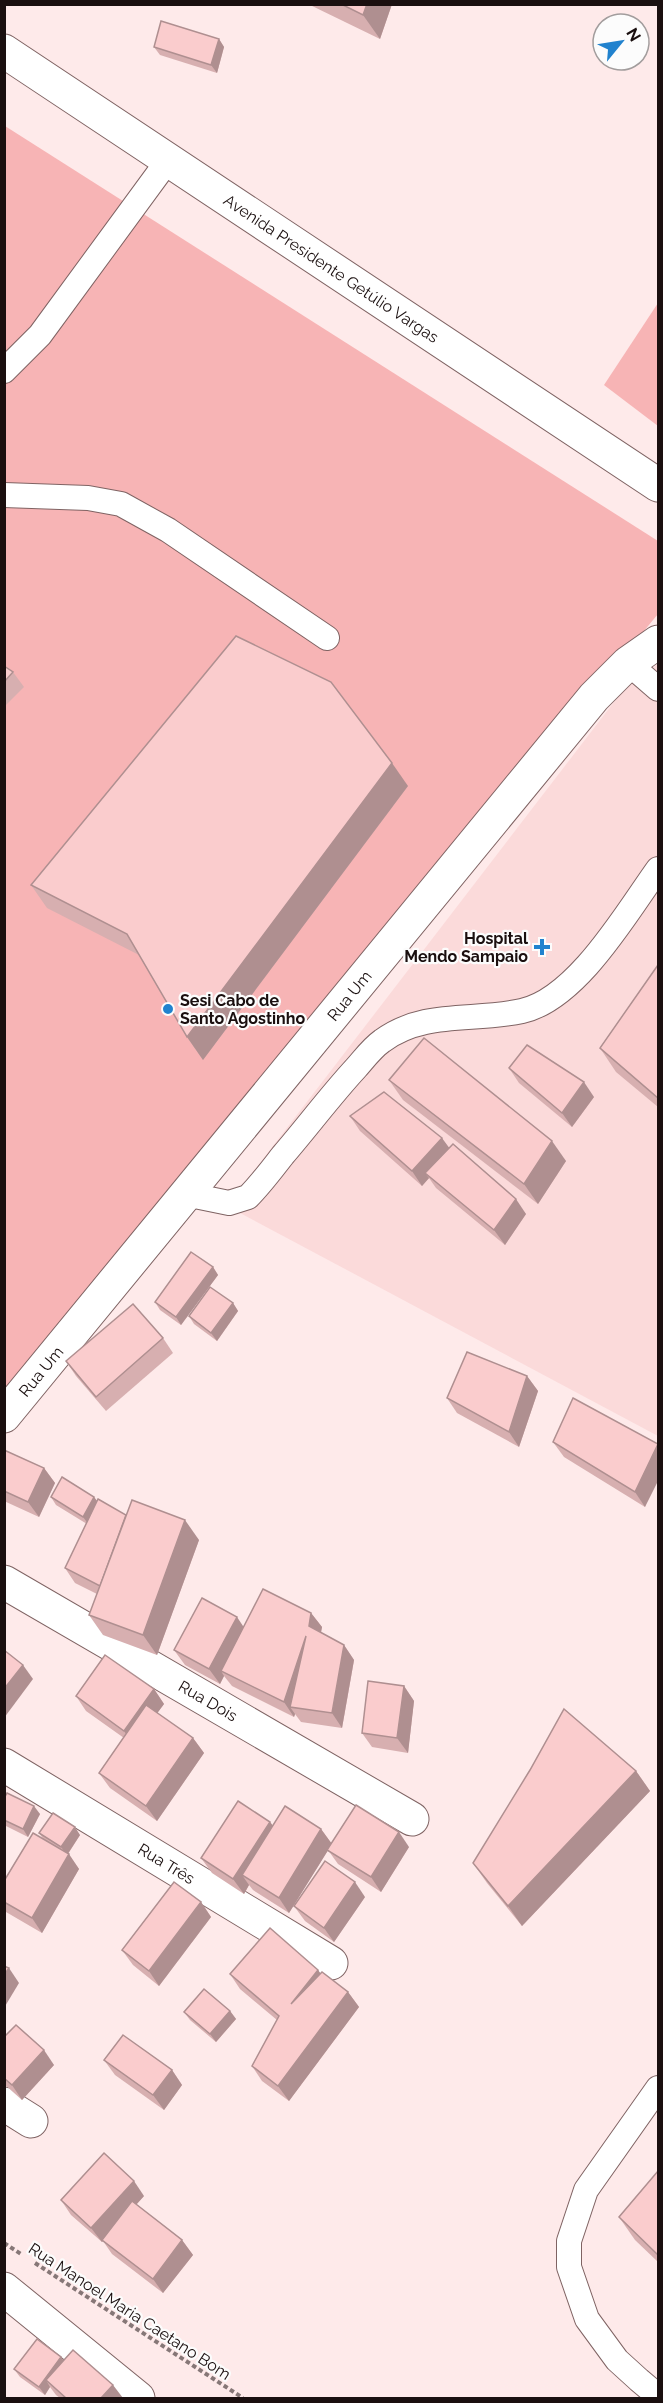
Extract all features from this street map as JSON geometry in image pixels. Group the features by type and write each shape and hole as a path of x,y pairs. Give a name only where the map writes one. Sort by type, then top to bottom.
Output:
{"street":[{"name":"Avenida Presidente Getúlio Vargas","path":"4,51 658,485"},
{"name":"Rua Um","path":"4,1416 594,697 628,663 658,642"},
{"name":"Rua Dois","path":"4,1582 412,1819"},
{"name":"Rua Três","path":"4,1765 331,1964"},
{"path":"4,2289 138,2398"}],"lane":[{"path":"4,371 40,335 169,159"},
{"path":"4,495 88,498 121,504 168,530 327,638"},
{"path":"628,663 658,689"},
{"path":"185,1194 229,1203 248,1197 348,1077 380,1043 398,1031 418,1022 524,1011 546,1001 567,986 588,965 658,869"},
{"path":"658,2088 586,2190 569,2241 569,2267 587,2319 617,2360 658,2396"}],"path":[{"name":"Rua Manoel Maria Caetano Bom","path":"4,2243 24,2256"},
{"name":"Rua Manoel Maria Caetano Bom","path":"34,2262 243,2398"}],"shaded area":[{"name":"Sesi Cabo de Santo Agostinho","path":"5,126 658,541 658,614 5,1404"},
{"path":"658,303 658,426 604,385"},
{"name":"Hospital Mendo Sampaio","path":"658,664 658,1436 227,1206 624,689"}],"building":[{"path":"341,4 367,4 363,15"},
{"path":"161,21 219,39 211,65 154,47"},
{"path":"236,636 331,682 392,763 187,1037 127,934 31,885"},
{"path":"4,666 13,672 4,682"},
{"path":"658,965 658,1098 600,1048"},
{"path":"424,1038 552,1141 524,1184 389,1080"},
{"path":"527,1045 584,1082 562,1113 509,1068"},
{"path":"384,1092 442,1138 412,1171 350,1116"},
{"path":"453,1144 516,1199 494,1230 425,1173"},
{"path":"191,1252 213,1267 176,1317 155,1302"},
{"path":"210,1287 233,1303 211,1333 189,1316"},
{"path":"133,1304 163,1338 96,1397 66,1361"},
{"path":"467,1352 527,1376 509,1432 447,1398"},
{"path":"573,1398 658,1444 635,1492 553,1442"},
{"path":"4,1450 44,1468 28,1502 4,1491"},
{"path":"62,1477 94,1497 83,1517 51,1497"},
{"path":"98,1499 126,1515 100,1586 65,1568"},
{"path":"132,1500 185,1520 143,1635 89,1615"},
{"path":"263,1589 311,1613 309,1626 344,1645 332,1713 290,1707 306,1636 284,1702 221,1671"},
{"path":"202,1598 237,1617 209,1669 174,1650"},
{"path":"4,1650 23,1665 4,1689"},
{"path":"105,1655 154,1689 124,1731 76,1696"},
{"path":"368,1681 404,1686 397,1738 362,1733"},
{"path":"146,1705 193,1738 146,1806 99,1773"},
{"path":"564,1709 636,1771 508,1906 473,1863"},
{"path":"7,1793 34,1806 23,1829 4,1820 4,1798"},
{"path":"238,1801 270,1822 233,1879 201,1858"},
{"path":"356,1805 399,1832 371,1877 327,1850"},
{"path":"285,1806 321,1829 279,1898 242,1875"},
{"path":"53,1813 75,1827 61,1847 39,1833"},
{"path":"33,1833 69,1854 32,1918 4,1902 4,1881"},
{"path":"325,1861 355,1882 324,1928 294,1906"},
{"path":"174,1882 201,1902 149,1971 122,1950"},
{"path":"270,1928 318,1970 291,2004 322,1972 348,1992 278,2086 252,2066 279,2016 230,1974"},
{"path":"204,1989 230,2011 210,2034 184,2012"},
{"path":"16,2025 44,2050 12,2085 4,2078 4,2037"},
{"path":"123,2035 172,2070 153,2095 104,2060"},
{"path":"104,2153 134,2181 91,2228 61,2200"},
{"path":"658,2171 658,2255 619,2217"},
{"path":"132,2201 182,2240 153,2279 102,2240"},
{"path":"37,2339 61,2357 39,2387 14,2369"},
{"path":"73,2350 113,2385 101,2398 66,2398 46,2380"}],"place":[{"name":"Hospital Mendo Sampaio","path":"542,947"},
{"name":"Sesi Cabo de Santo Agostinho","path":"168,1009"}]}
